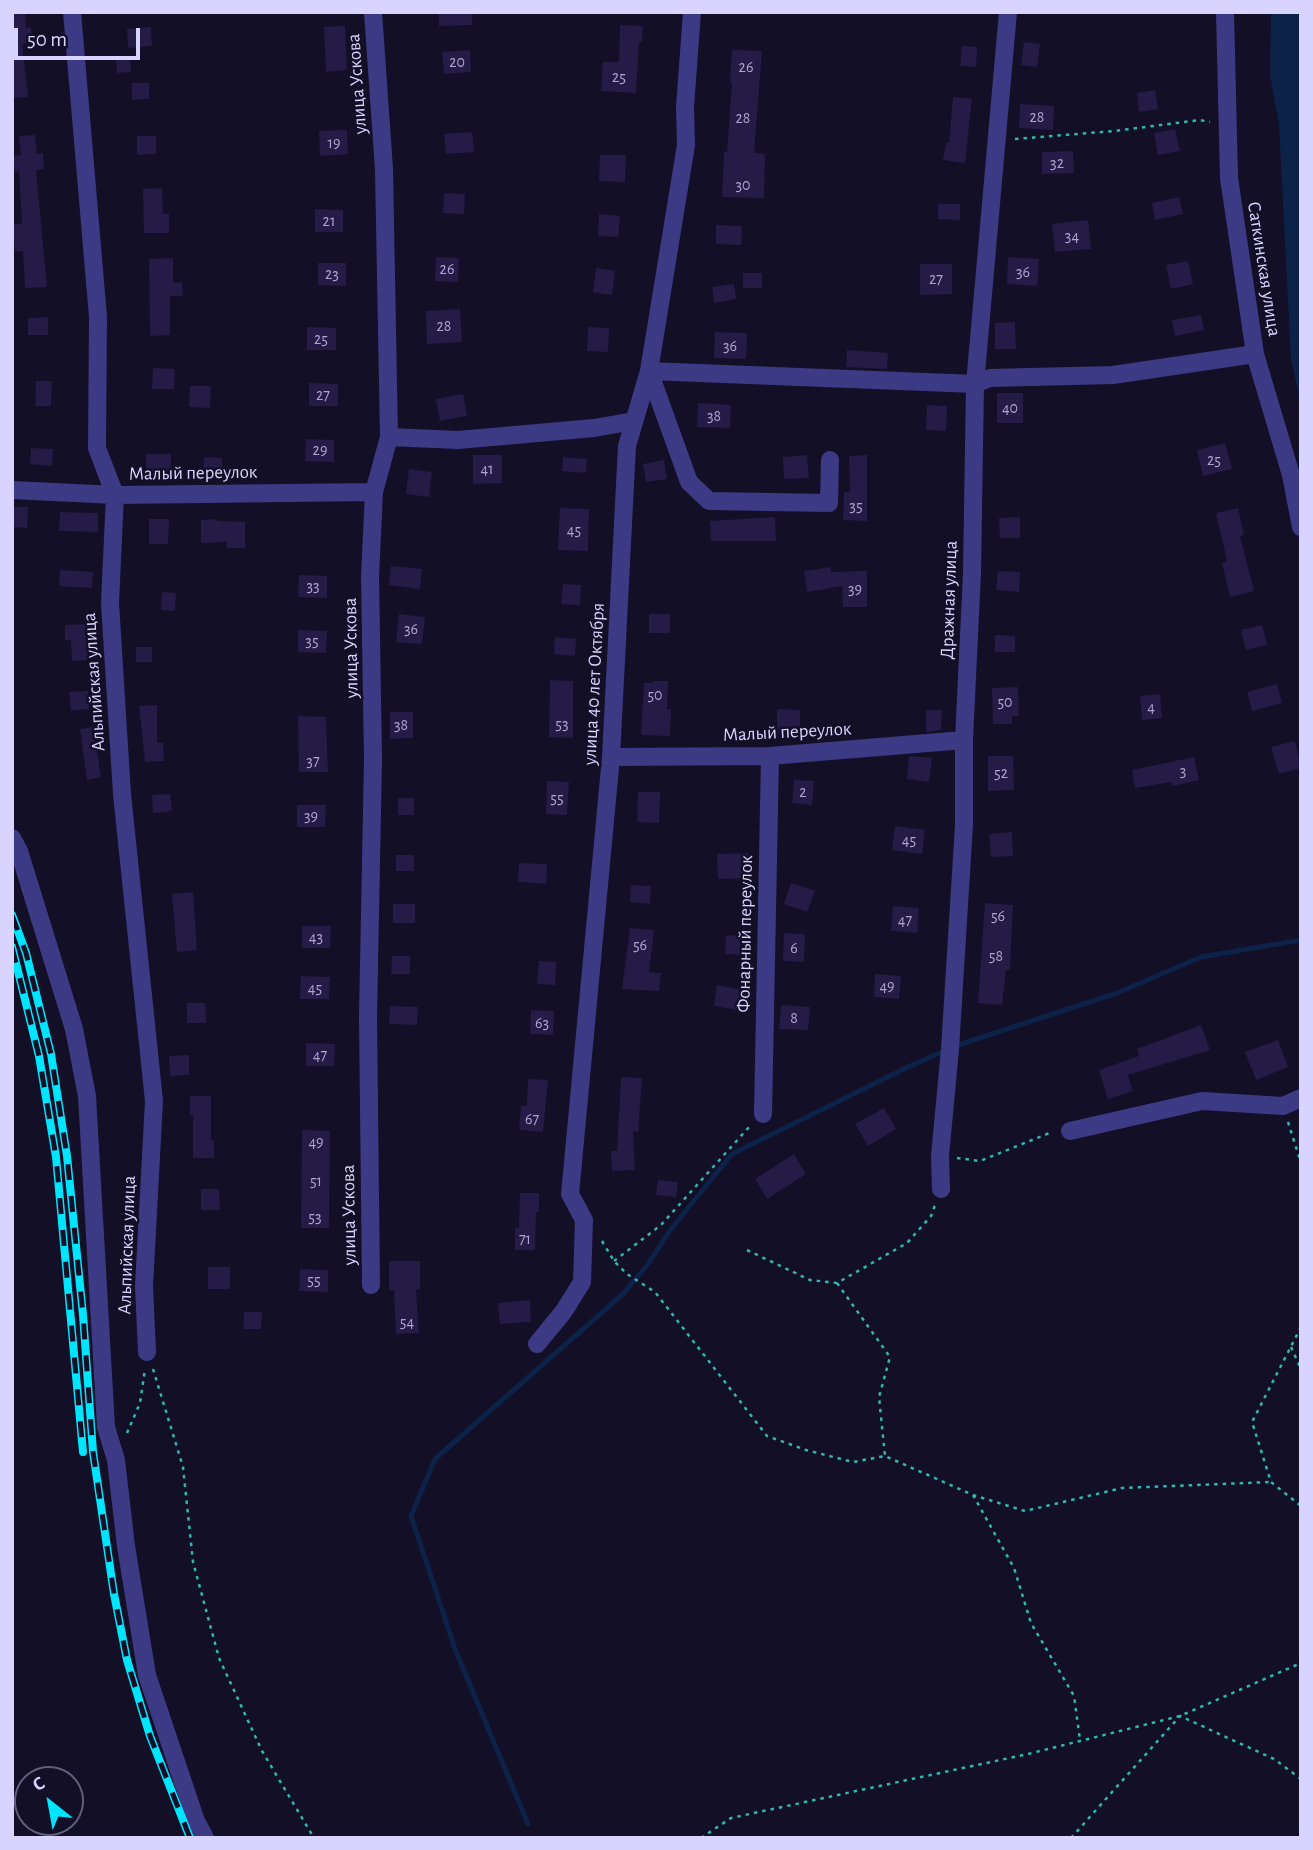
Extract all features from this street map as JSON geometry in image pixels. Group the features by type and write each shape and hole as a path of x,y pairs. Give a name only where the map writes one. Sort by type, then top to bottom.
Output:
{"street":[{"name":"Альпийская улица","path":"72,12 98,317 97,448 115,495 110,603 122,794 154,1101 144,1286 148,1352"},
{"name":"улица Ускова","path":"371,1285 368,1016 373,759 370,576 374,492 389,437 384,169 373,12"},
{"name":"улица 40 лет Октября","path":"537,1344 564,1311 582,1282 584,1220 570,1194 611,757 627,446 649,371 686,145 685,107 692,12"},
{"name":"Дражная улица","path":"941,1189 940,1156 950,1049 964,825 964,740 972,573 975,384 1008,12"},
{"name":"Саткинская улица","path":"1225,12 1229,178 1255,354 1291,475 1301,527"},
{"path":"830,460 829,503 709,501 689,482 649,371 975,384 990,378 1113,374 1255,354"},
{"path":"389,437 458,440 594,428 634,421"},
{"name":"Малый переулок","path":"12,490 115,495 374,492"},
{"name":"Малый переулок","path":"611,757 770,756 964,740"},
{"name":"Фонарный переулок","path":"762,1114 770,756"},
{"path":"12,838 19,851 74,1029 87,1096 106,1427 116,1460 126,1546 147,1675 196,1821 205,1838"},
{"path":"1070,1131 1202,1101 1283,1106 1301,1098"}],"path":[{"path":"998,140 1114,131 1200,120 1227,125"},
{"path":"1283,1106 1301,1163"},
{"path":"614,1261 661,1225 762,1114"},
{"path":"940,1156 980,1161 1049,1132 1070,1131"},
{"path":"747,1250 810,1280 837,1283 907,1243 931,1216 941,1189"},
{"path":"584,1220 626,1274 655,1293 767,1436 806,1450 853,1462 885,1456 973,1495 1025,1511 1122,1488 1270,1482"},
{"path":"837,1283 890,1357 879,1397 885,1456"},
{"path":"1301,1327 1252,1422 1270,1482 1301,1506"},
{"path":"1290,1345 1301,1369"},
{"path":"116,1460 140,1403 148,1352"},
{"path":"148,1352 183,1467 193,1562 219,1658 262,1751 314,1838"},
{"path":"973,1495 1014,1568 1031,1623 1074,1696 1080,1741"},
{"path":"701,1838 731,1818 1080,1741 1180,1716 1301,1664"},
{"path":"1180,1716 1274,1759 1301,1779"},
{"path":"1071,1838 1180,1716"}],"water":[{"path":"1271,12 1301,12 1301,405 1291,359 1279,125 1270,75"}],"building":[{"path":"439,12 472,12 472,25 439,26"},
{"path":"25,13 26,28 31,27 32,43 22,44 28,97 12,98 12,14"},
{"path":"620,25 643,26 642,42 639,42 636,93 601,91 603,62 619,62"},
{"path":"345,26 347,70 326,72 324,27"},
{"path":"151,27 152,46 128,48 127,29"},
{"path":"1024,42 1040,44 1037,67 1021,65"},
{"path":"962,46 977,47 976,67 960,66"},
{"path":"470,50 471,72 444,74 442,52"},
{"path":"732,50 762,51 754,153 765,154 764,198 722,197 732,83"},
{"path":"130,56 131,72 117,73 116,57"},
{"path":"132,83 149,83 149,99 132,100"},
{"path":"1155,90 1158,109 1139,112 1137,93"},
{"path":"953,97 972,99 965,163 943,160 946,143 949,143"},
{"path":"1020,104 1054,106 1053,130 1019,128"},
{"path":"1175,129 1180,151 1158,155 1154,133"},
{"path":"347,130 348,154 320,156 319,131"},
{"path":"472,132 474,152 446,154 444,134"},
{"path":"35,135 37,154 43,153 44,169 36,170 47,287 25,288 23,251 15,251 13,224 22,224 19,171 15,172 13,156 21,155 19,136"},
{"path":"137,136 156,136 156,154 137,155"},
{"path":"1073,151 1074,173 1042,174 1042,152"},
{"path":"600,155 626,155 625,182 599,181"},
{"path":"162,188 163,214 169,214 169,233 144,233 143,189"},
{"path":"444,193 465,194 464,214 443,213"},
{"path":"1179,197 1183,214 1155,220 1152,203"},
{"path":"938,204 960,204 960,220 938,219"},
{"path":"315,209 343,210 343,232 315,232"},
{"path":"599,214 620,216 618,237 598,236"},
{"path":"1088,220 1091,249 1055,252 1052,224"},
{"path":"716,225 742,226 741,245 716,244"},
{"path":"436,257 459,258 458,282 435,281"},
{"path":"1008,257 1039,259 1037,286 1007,284"},
{"path":"173,258 173,283 182,282 183,296 170,296 170,335 150,336 149,259"},
{"path":"1188,261 1193,284 1171,289 1166,265"},
{"path":"318,263 346,263 346,286 318,285"},
{"path":"920,264 952,264 952,294 920,295"},
{"path":"596,268 615,271 612,295 593,292"},
{"path":"743,273 762,273 762,288 743,288"},
{"path":"734,284 736,299 714,303 712,287"},
{"path":"460,309 462,342 427,344 426,311"},
{"path":"1201,315 1204,330 1175,336 1172,320"},
{"path":"48,317 48,335 28,335 28,318"},
{"path":"1015,322 1016,349 995,349 995,323"},
{"path":"307,327 336,328 336,350 307,350"},
{"path":"588,327 609,328 608,352 587,351"},
{"path":"715,332 747,333 746,359 714,358"},
{"path":"847,350 888,353 887,369 846,367"},
{"path":"153,368 175,369 174,389 152,389"},
{"path":"36,381 52,381 51,406 35,406"},
{"path":"309,383 338,384 338,406 309,406"},
{"path":"190,386 211,386 210,408 189,407"},
{"path":"997,393 1023,393 1023,423 997,423"},
{"path":"463,394 467,416 440,421 436,399"},
{"path":"698,403 731,405 730,428 697,427"},
{"path":"927,405 947,406 946,431 926,430"},
{"path":"306,439 334,440 334,462 305,461"},
{"path":"1225,443 1232,469 1203,476 1197,450"},
{"path":"31,448 53,449 52,466 30,464"},
{"path":"146,454 171,454 171,476 146,476"},
{"path":"473,455 502,455 502,483 473,484"},
{"path":"807,455 809,478 784,479 783,457"},
{"path":"867,455 867,521 843,520 844,492 850,492 849,456"},
{"path":"204,457 222,458 222,477 203,477"},
{"path":"563,457 587,459 586,473 562,471"},
{"path":"664,460 667,479 646,482 643,464"},
{"path":"409,469 432,472 429,497 406,494"},
{"path":"12,507 28,507 27,528 12,527"},
{"path":"560,508 589,509 588,551 558,550"},
{"path":"1238,508 1244,535 1240,536 1254,591 1230,597 1222,563 1227,561 1216,513"},
{"path":"60,512 98,513 98,532 59,531"},
{"path":"775,517 776,541 711,541 710,521"},
{"path":"1020,517 1020,538 1000,538 999,518"},
{"path":"149,519 169,519 168,544 149,544"},
{"path":"201,520 245,522 245,548 227,548 227,542 201,543"},
{"path":"391,566 422,569 420,589 389,585"},
{"path":"831,567 831,572 867,571 867,607 843,607 842,586 807,592 804,571"},
{"path":"60,570 93,572 92,588 59,586"},
{"path":"998,571 1020,572 1019,592 996,590"},
{"path":"299,575 327,576 327,598 298,597"},
{"path":"563,584 581,585 580,605 561,604"},
{"path":"162,592 176,593 175,611 161,610"},
{"path":"399,614 425,617 422,644 396,642"},
{"path":"649,614 670,614 670,633 649,633"},
{"path":"89,624 90,660 72,661 71,640 65,640 65,625"},
{"path":"1262,625 1267,645 1246,650 1241,630"},
{"path":"298,630 327,631 326,653 298,652"},
{"path":"995,635 1015,636 1015,652 995,652"},
{"path":"555,637 576,639 575,656 554,654"},
{"path":"136,647 152,647 152,662 136,662"},
{"path":"550,680 573,681 573,738 549,737"},
{"path":"668,681 670,736 641,735 644,683"},
{"path":"1277,684 1282,703 1252,711 1247,692"},
{"path":"1018,687 1019,716 1012,716 1012,724 993,724 992,688"},
{"path":"88,691 89,709 71,711 69,692"},
{"path":"1160,694 1162,718 1142,720 1140,696"},
{"path":"157,705 157,743 163,743 164,761 145,762 139,706"},
{"path":"777,709 800,710 800,731 777,731"},
{"path":"926,710 942,710 941,730 926,732"},
{"path":"390,712 413,712 413,738 390,739"},
{"path":"298,716 326,717 328,772 299,772"},
{"path":"93,727 101,777 87,780 80,729"},
{"path":"1295,741 1301,768 1279,774 1271,747"},
{"path":"909,756 932,758 929,782 907,779"},
{"path":"988,756 1013,756 1014,790 988,791"},
{"path":"1194,757 1199,780 1172,786 1171,782 1135,788 1132,770"},
{"path":"794,780 814,781 812,805 792,803"},
{"path":"547,781 569,782 567,815 546,814"},
{"path":"638,792 660,792 659,823 637,822"},
{"path":"170,794 172,811 153,813 152,795"},
{"path":"398,798 414,798 414,815 398,815"},
{"path":"297,805 326,805 325,827 297,827"},
{"path":"895,826 925,830 922,854 892,850"},
{"path":"1012,832 1013,856 991,857 989,834"},
{"path":"749,853 750,878 718,879 717,854"},
{"path":"396,855 414,855 414,871 396,871"},
{"path":"519,863 547,864 546,884 518,882"},
{"path":"791,883 815,891 807,912 784,904"},
{"path":"631,885 651,886 650,904 630,902"},
{"path":"193,892 197,950 177,952 172,894"},
{"path":"985,903 1013,905 1010,970 1006,970 1002,1005 978,1003"},
{"path":"393,904 415,904 415,923 393,923"},
{"path":"893,906 919,908 917,933 891,931"},
{"path":"302,926 331,926 330,948 302,948"},
{"path":"630,928 654,930 649,972 661,973 659,991 622,989"},
{"path":"784,933 805,934 804,962 783,961"},
{"path":"726,935 742,936 741,955 725,954"},
{"path":"392,956 410,956 410,974 391,974"},
{"path":"539,961 556,962 555,985 537,984"},
{"path":"875,974 901,976 899,999 874,997"},
{"path":"301,976 330,977 329,999 300,999"},
{"path":"717,985 742,990 738,1010 714,1006"},
{"path":"187,1003 205,1003 206,1023 187,1023"},
{"path":"781,1005 810,1007 808,1030 779,1029"},
{"path":"390,1006 418,1007 417,1025 389,1024"},
{"path":"531,1010 554,1011 553,1035 530,1034"},
{"path":"1201,1025 1210,1050 1128,1075 1133,1091 1108,1099 1099,1070 1139,1056 1137,1049"},
{"path":"1278,1040 1288,1067 1256,1080 1245,1052"},
{"path":"306,1043 335,1044 334,1066 306,1066"},
{"path":"189,1055 189,1075 170,1076 169,1056"},
{"path":"621,1077 642,1078 638,1132 633,1131 635,1170 612,1171 611,1151 617,1151"},
{"path":"528,1079 548,1080 543,1132 519,1130 521,1106 527,1106"},
{"path":"190,1096 211,1096 211,1140 214,1140 214,1158 193,1158"},
{"path":"884,1108 896,1129 868,1146 855,1124"},
{"path":"302,1130 330,1131 329,1228 301,1228"},
{"path":"794,1154 806,1174 767,1199 755,1179"},
{"path":"658,1180 678,1182 676,1197 656,1195"},
{"path":"201,1189 219,1189 220,1210 201,1210"},
{"path":"520,1193 539,1193 535,1250 515,1250"},
{"path":"389,1261 420,1261 420,1289 416,1290 419,1333 396,1334 394,1290 389,1290"},
{"path":"208,1267 230,1267 230,1289 208,1289"},
{"path":"300,1269 328,1270 328,1292 299,1291"},
{"path":"530,1300 531,1322 500,1324 498,1303"},
{"path":"244,1312 262,1312 261,1329 243,1329"}],"waterway":[{"path":"955,1046 1117,993 1201,957 1301,940"},
{"path":"528,1824 455,1649 411,1516 435,1459 623,1294 732,1154 946,1050"}],"railway":[{"path":"12,915 26,953 51,1054 67,1156 93,1452 114,1594 127,1660 150,1736 190,1838"},
{"path":"12,947 39,1056 56,1157 83,1452"}]}
